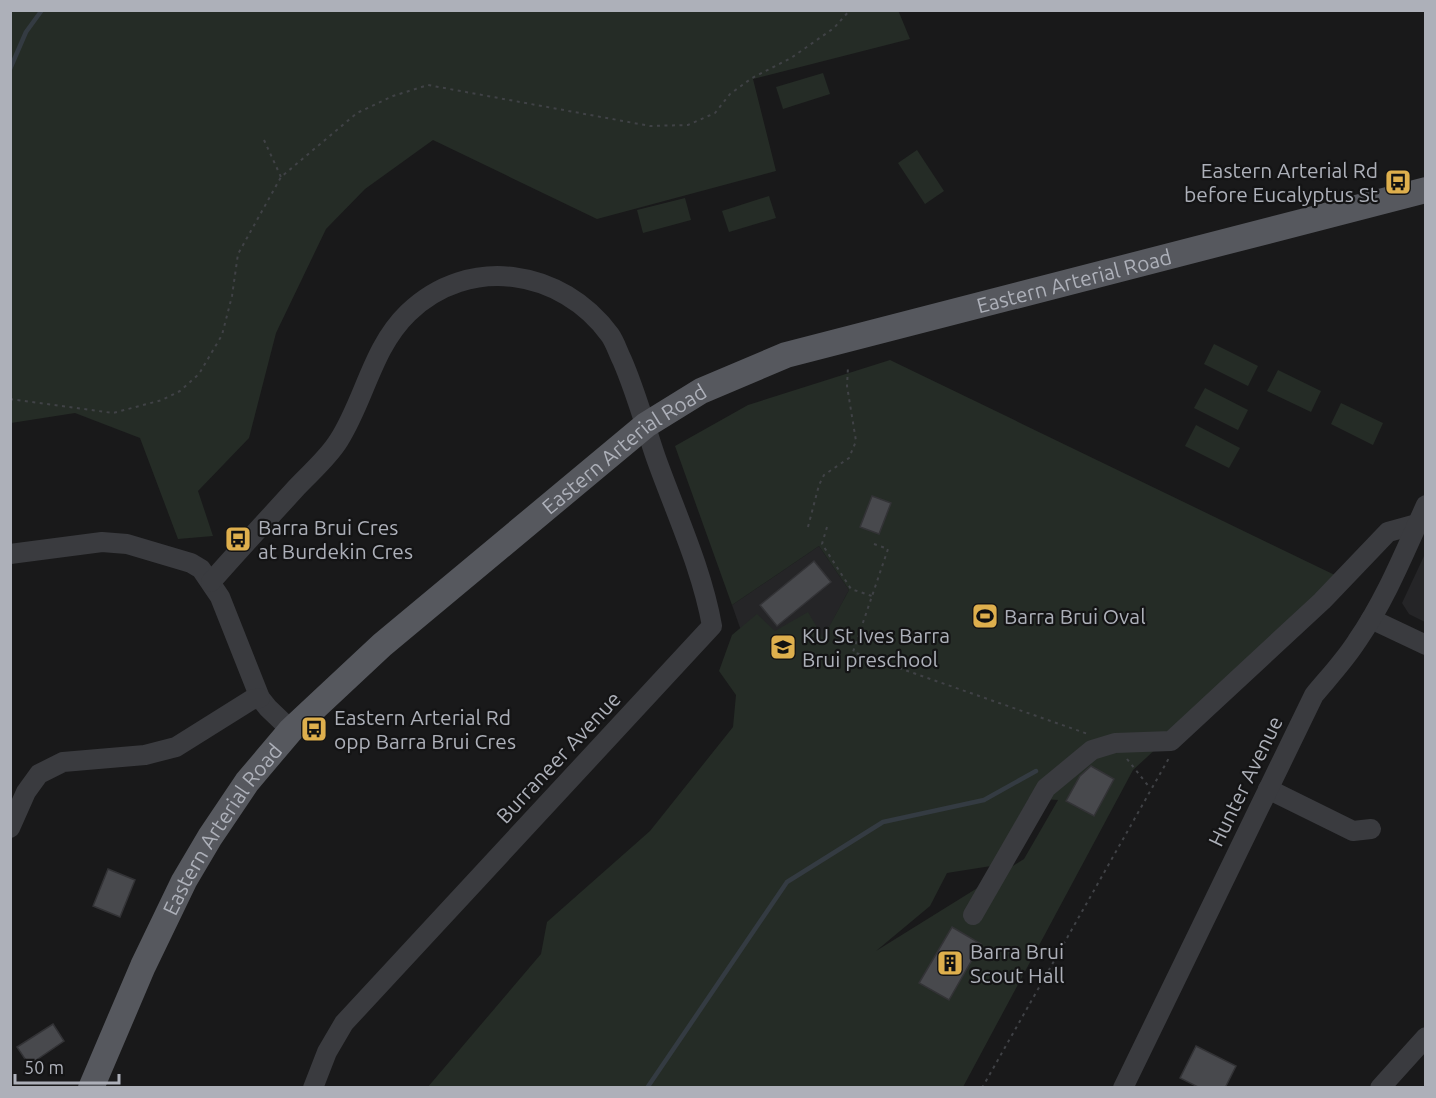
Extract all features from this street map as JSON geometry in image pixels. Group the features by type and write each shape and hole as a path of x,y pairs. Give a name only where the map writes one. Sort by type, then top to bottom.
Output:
{"main road":[{"name":"Eastern Arterial Road","path":"91,1088 143,966 184,881 247,782 291,730 382,645 646,425 701,391 786,355 1425,190"}],"street":[{"path":"211,582 339,441 382,347 393,330 426,298 447,287 486,277 521,278 541,282 578,302 596,317 612,337 626,368 646,425"},
{"name":"Burraneer Avenue","path":"313,1088 327,1052 344,1023 712,626 707,599 646,425"},
{"name":"Hunter Avenue","path":"1123,1088 1314,695 1356,643 1371,619 1387,591 1425,506"},
{"path":"973,915 1046,788 1092,750 1115,744 1171,741 1322,601 1389,532 1417,524"},
{"path":"10,554 102,542 127,544 191,563 201,569 220,597 260,698 291,730"},
{"path":"1371,619 1425,645"},
{"path":"10,828 18,789 39,774 63,762 145,754 176,747 251,700 260,698"},
{"path":"1269,789 1353,831 1371,828"},
{"path":"1380,1088 1425,1037"}],"path":[{"path":"10,399 113,412 162,400 180,391 199,374 222,335 232,296 238,254 281,177 357,113 393,96 428,85 650,126 688,125 715,113 730,94 834,28 850,10"},
{"path":"264,140 281,177"},
{"path":"808,527 819,484 824,475 849,458 856,441 847,387 848,367"},
{"path":"827,527 822,544 851,589 872,596"},
{"path":"874,544 888,549 853,652 1115,744 1150,788"},
{"path":"982,1088 1150,788 1166,761 1174,753"}],"shaded area":[{"path":"11,10 898,10 910,39 753,79 776,171 597,219 433,140 365,189 326,229 276,333 249,438 198,491 213,536 178,539 140,438 75,413 11,423"},
{"path":"823,73 830,94 783,109 776,87"},
{"path":"917,150 944,191 925,204 898,163"},
{"path":"769,196 776,218 729,232 722,211"},
{"path":"685,198 691,220 643,233 637,210"},
{"path":"1214,344 1258,366 1248,386 1204,364"},
{"path":"890,360 1341,578 1133,770 963,1087 427,1088 541,954 547,922 650,831 733,727 736,695 719,671 732,635 757,614 775,631 808,612 823,638 849,590 819,546 732,605 675,446 748,405","holes":["1029,798 1058,800 1024,859 876,951 930,906 947,873 991,866"]},
{"path":"1278,370 1321,391 1311,412 1267,391"},
{"path":"1205,388 1248,410 1238,430 1194,408"},
{"path":"1341,403 1383,423 1373,445 1331,424"},
{"path":"1196,425 1240,448 1229,468 1185,446"},
{"name":"KU St Ives Barra Brui preschool","path":"819,546 849,590 783,715 762,690 732,605"},
{"path":"1425,554 1425,622 1409,614 1402,603"}],"building":[{"path":"872,496 891,503 879,534 860,527"},
{"path":"814,561 831,582 777,626 760,605"},
{"path":"1091,766 1114,779 1094,816 1066,801 1080,776"},
{"path":"108,869 135,880 120,917 93,906"},
{"name":"Barra Brui Scout Hall","path":"952,927 981,944 949,1000 919,983"},
{"path":"53,1024 64,1041 29,1065 17,1047"},
{"path":"1196,1046 1236,1066 1225,1088 1200,1088 1180,1078"}],"waterway":[{"path":"10,69 26,32 42,10"},
{"path":"647,1088 787,882 883,822 984,800 1036,771"}],"place":[{"name":"Eastern Arterial Rd before Eucalyptus St","path":"1398,182"},
{"name":"Barra Brui Cres at Burdekin Cres","path":"238,539"},
{"name":"Barra Brui Oval","path":"985,616"},
{"name":"KU St Ives Barra Brui preschool","path":"783,647"},
{"name":"Eastern Arterial Rd opp Barra Brui Cres","path":"314,729"},
{"name":"Barra Brui Scout Hall","path":"950,963"}]}
